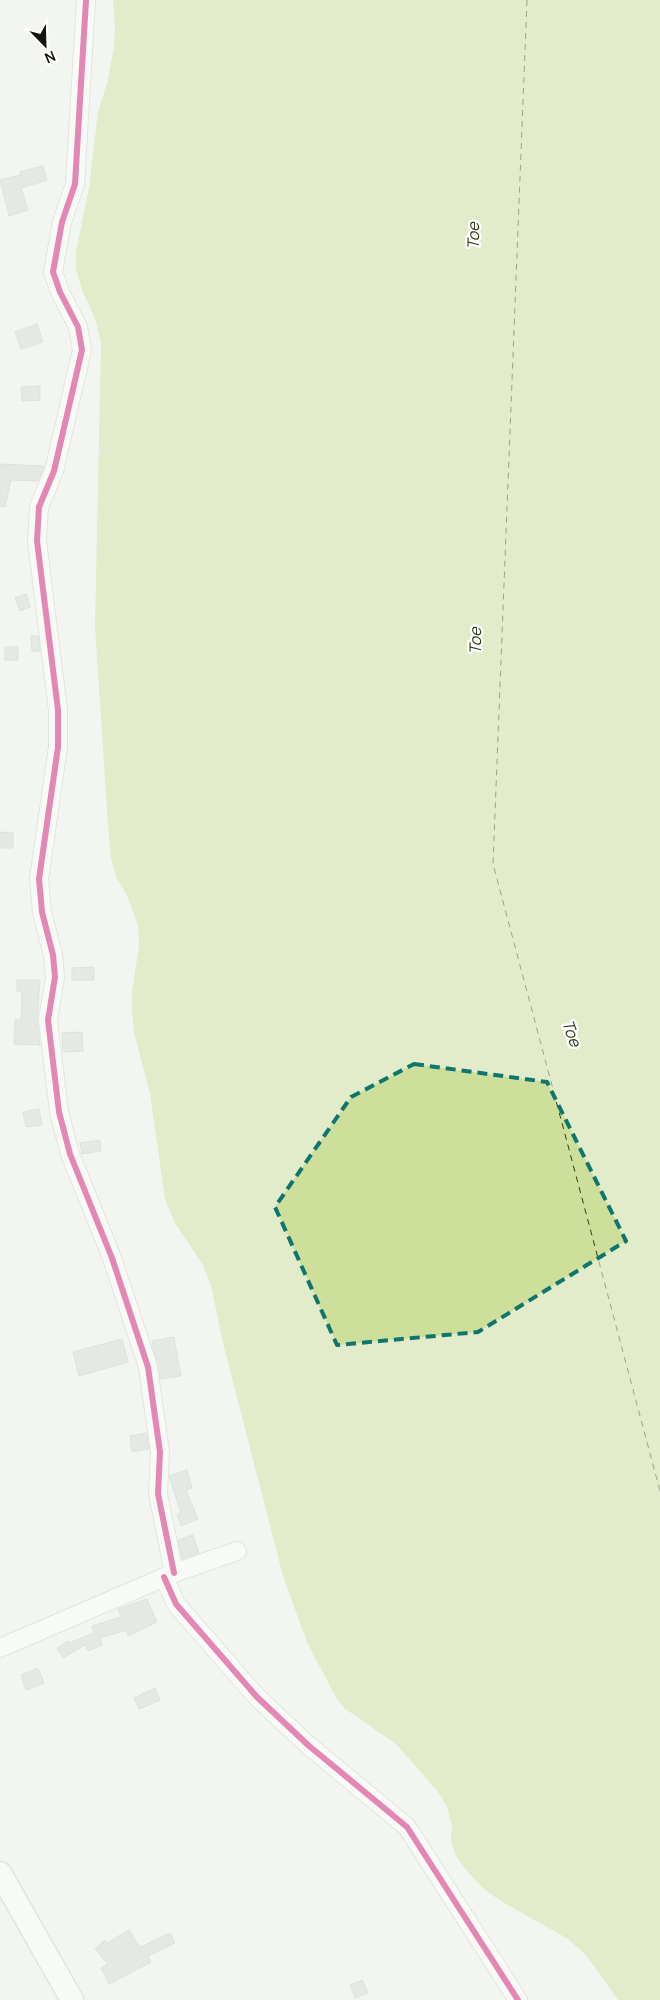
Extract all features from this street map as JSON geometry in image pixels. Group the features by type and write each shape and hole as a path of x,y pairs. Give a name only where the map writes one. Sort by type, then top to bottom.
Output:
{"main road":[{"path":"0,1873 72,2000"}],"street":[{"path":"86,0 75,184 62,222 54,272 60,292 78,327 82,350 54,471 39,507 37,541 58,710 58,747 39,879 42,912 50,939 54,963 55,977 48,1020 59,1112 70,1154 112,1258 148,1367 160,1452 158,1494 169,1575 176,1604 257,1697 308,1745 406,1827 518,2000"},
{"path":"0,1648 169,1575 237,1551"}],"path":[{"path":"99,454 111,446"}],"highlighted area":[{"path":"414,1064 547,1082 626,1241 478,1332 337,1345 275,1207 351,1097"}],"water":[{"name":"Toe","path":"113,0 660,0 660,2000 618,2000 585,1954 568,1939 499,1900 483,1888 466,1870 455,1854 451,1840 452,1826 447,1807 439,1793 396,1744 344,1708 335,1696 307,1642 283,1576 223,1343 211,1285 203,1265 175,1223 165,1199 150,1094 134,1032 132,1012 132,992 139,946 138,925 127,896 116,876 111,859 95,626 101,343 96,321 82,290 76,269 76,252 89,187 98,112 108,80 114,46"}],"building":[{"path":"43,166 47,180 21,188 28,210 9,216 0,180 21,175 20,172"},
{"path":"37,324 43,342 21,349 15,332"},
{"path":"40,386 40,400 22,401 21,387"},
{"path":"0,464 44,466 38,481 11,480 5,507 0,506"},
{"path":"26,594 30,607 20,611 15,598"},
{"path":"31,636 38,636 40,651 32,651"},
{"path":"5,647 18,647 18,660 5,660"},
{"path":"0,832 13,833 13,848 0,848"},
{"path":"94,967 94,980 72,980 72,968"},
{"path":"17,980 40,980 37,1021 40,1045 14,1044 15,1020 21,1020 22,991 17,991"},
{"path":"82,1032 83,1051 63,1052 62,1033"},
{"path":"39,1109 42,1125 26,1127 23,1112"},
{"path":"100,1140 101,1151 82,1154 80,1143"},
{"path":"174,1337 181,1376 160,1379 152,1341"},
{"path":"122,1339 128,1362 79,1376 73,1352"},
{"path":"147,1433 149,1449 132,1452 130,1436"},
{"path":"187,1470 192,1488 186,1490 198,1519 181,1526 177,1515 181,1513 169,1476"},
{"path":"193,1535 199,1553 182,1559 178,1540"},
{"path":"147,1599 157,1622 128,1636 126,1630 100,1638 102,1645 88,1651 85,1645 63,1658 57,1648 68,1641 69,1643 94,1633 92,1626 121,1617 118,1609"},
{"path":"38,1668 44,1683 26,1690 21,1675"},
{"path":"155,1688 160,1700 139,1709 134,1698"},
{"path":"129,1930 140,1947 170,1933 175,1943 148,1956 151,1962 109,1984 101,1968 108,1964 95,1949 105,1940 107,1943"},
{"path":"362,1980 368,1993 355,1998 350,1985"}],"ferry route":[{"path":"527,0 493,864 660,1491"}],"cycle path":[{"path":"86,0 75,184 62,222 53,272 60,292 78,327 82,350 54,471 39,507 37,541 58,710 58,747 39,879 42,912 53,955 55,977 48,1020 59,1112 70,1154 112,1258 148,1367 160,1452 158,1494 174,1573"},
{"path":"164,1577 176,1604 257,1697 308,1745 407,1827 518,2000"}]}
